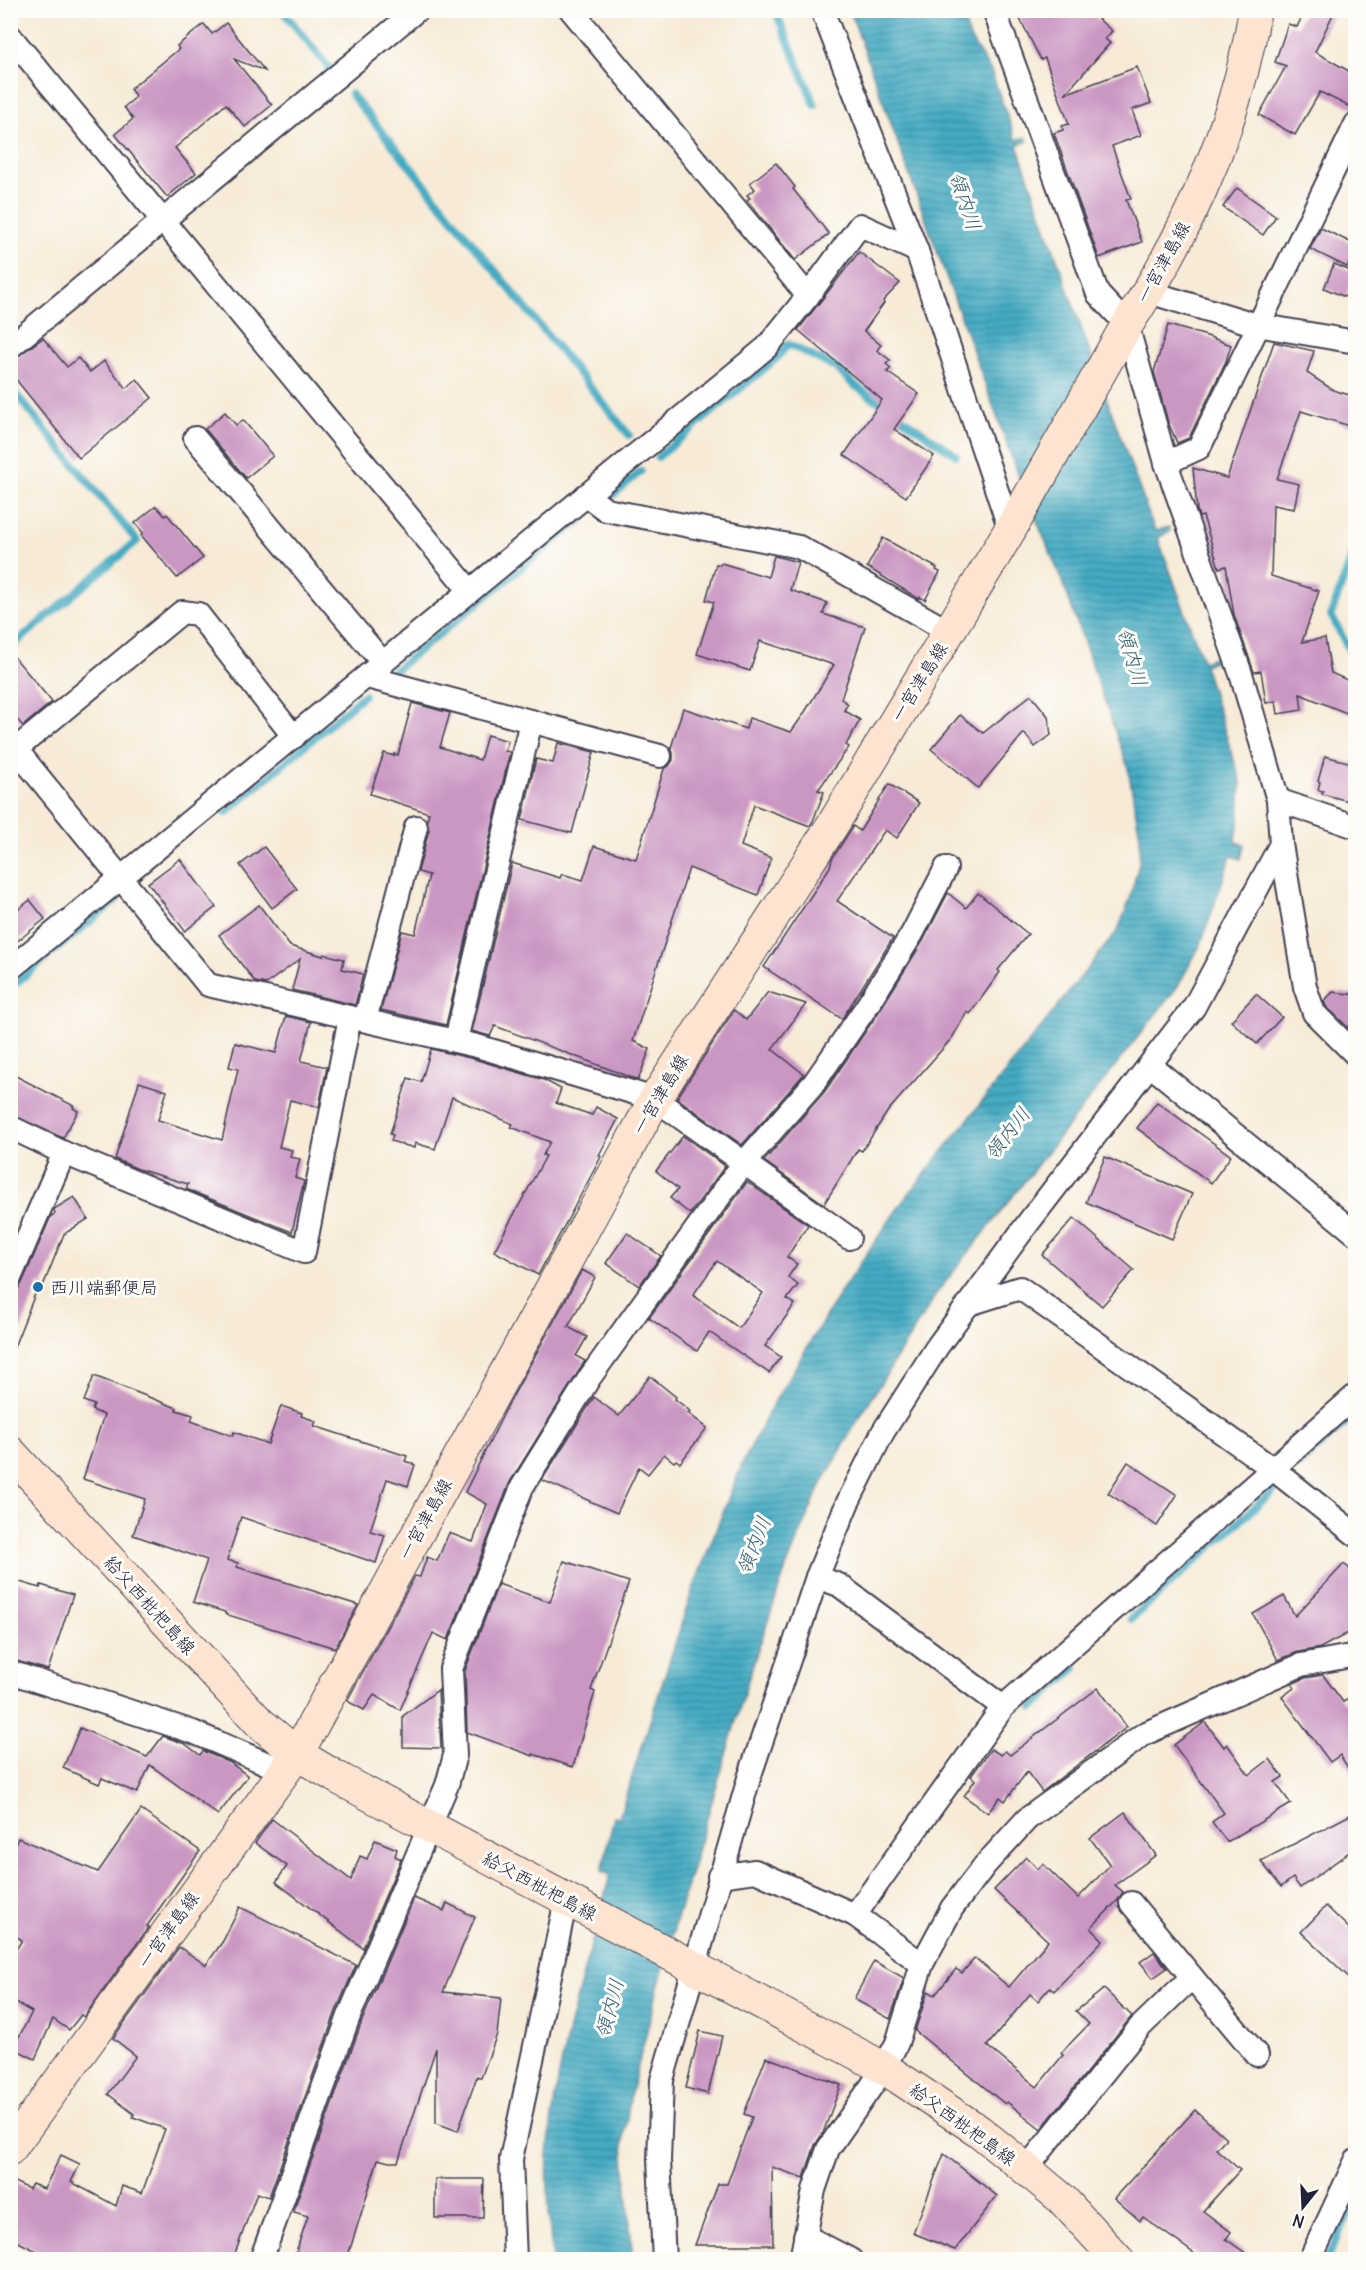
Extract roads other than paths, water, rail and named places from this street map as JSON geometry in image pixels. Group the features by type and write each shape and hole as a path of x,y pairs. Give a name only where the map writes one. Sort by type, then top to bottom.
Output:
{"main road":[{"name":"一宮津島線","path":"10,2149 290,1762 655,1099 836,821 950,632 1119,338 1149,292 1214,161 1248,52 1255,10"},
{"name":"給父西枇杷島線","path":"10,1452 260,1723 290,1762 430,1828 884,2068 979,2131 1026,2169 1062,2199 1118,2259"}],"street":[{"path":"10,347 417,10"},
{"path":"571,10 808,296"},
{"path":"822,10 917,251 1015,520"},
{"path":"994,10 1098,294 1119,338 1166,463 1241,674 1278,800 1281,844 1305,987 1314,1013 1356,1055"},
{"path":"10,36 470,591"},
{"path":"1166,463 1199,448 1356,124"},
{"path":"10,969 767,347 860,225 917,251"},
{"path":"1149,292 1257,325 1356,342"},
{"path":"195,438 375,670 531,722 660,756"},
{"path":"586,495 606,510 800,547 950,632"},
{"path":"294,737 198,614 182,612 13,745 208,985 456,1041 655,1099 849,1238"},
{"path":"456,1041 531,722"},
{"path":"1278,800 1356,827"},
{"path":"10,1127 64,1153 304,1252 357,1018 416,827"},
{"path":"664,2259 659,2160 662,2080 690,1966 748,1778 817,1577 847,1504 883,1432 937,1347 1194,1007 1281,844"},
{"path":"261,2259 349,2016 447,1785 455,1755 451,1669 522,1487 590,1377 743,1164 814,1083 854,1026 912,934 946,868"},
{"path":"1150,1065 1356,1234"},
{"path":"10,1278 64,1153"},
{"path":"969,1304 1020,1288 1273,1469 1356,1535"},
{"path":"855,1915 1004,1707 1356,1395"},
{"path":"817,1577 839,1585 1004,1707"},
{"path":"801,2259 814,2190 828,2149 884,2068 897,2043 922,1964 952,1908 985,1865 1028,1819 1144,1734 1301,1665 1356,1655"},
{"path":"10,1672 290,1762"},
{"path":"719,1876 755,1871 855,1915 922,1964"},
{"path":"515,2259 510,2159 568,1902"},
{"path":"1131,1903 1257,2055"},
{"path":"1026,2169 1140,2027 1192,1977"},
{"path":"1310,2259 1356,2161"},
{"path":"805,2236 851,2259"}],"water":[{"name":"領内川","path":"850,11 960,11 971,40 991,71 1016,140 1026,137 1028,141 1017,145 1155,531 1169,527 1170,531 1158,538 1203,661 1218,656 1219,659 1204,665 1241,782 1239,825 1235,841 1244,845 1241,859 1231,856 1201,944 1178,986 937,1293 858,1420 818,1491 786,1568 750,1674 668,1949 631,2093 623,2144 633,2259 552,2260 548,2207 548,2155 557,2084 564,2049 610,1875 602,1871 614,1816 619,1817 692,1591 741,1466 772,1406 839,1294 900,1205 1118,930 1130,899 1139,863 1140,837 1128,768 1063,583 1022,486"}],"waterway":[{"path":"282,10 330,69"},
{"path":"775,10 815,105"},
{"path":"351,94 629,435"},
{"path":"658,457 777,358 788,344 836,368 854,385 956,455"},
{"path":"10,387 137,541 10,648"},
{"path":"612,496 641,471"},
{"path":"390,674 582,519"},
{"path":"1356,545 1331,615 1356,663"},
{"path":"226,813 364,695"},
{"path":"10,988 116,900"},
{"path":"1299,1464 1356,1414"},
{"path":"1131,1619 1273,1491"},
{"path":"1033,1707 1075,1668"},
{"path":"1326,2260 1356,2199"}],"place":[{"name":"西川端郵便局","path":"38,1287"}]}
